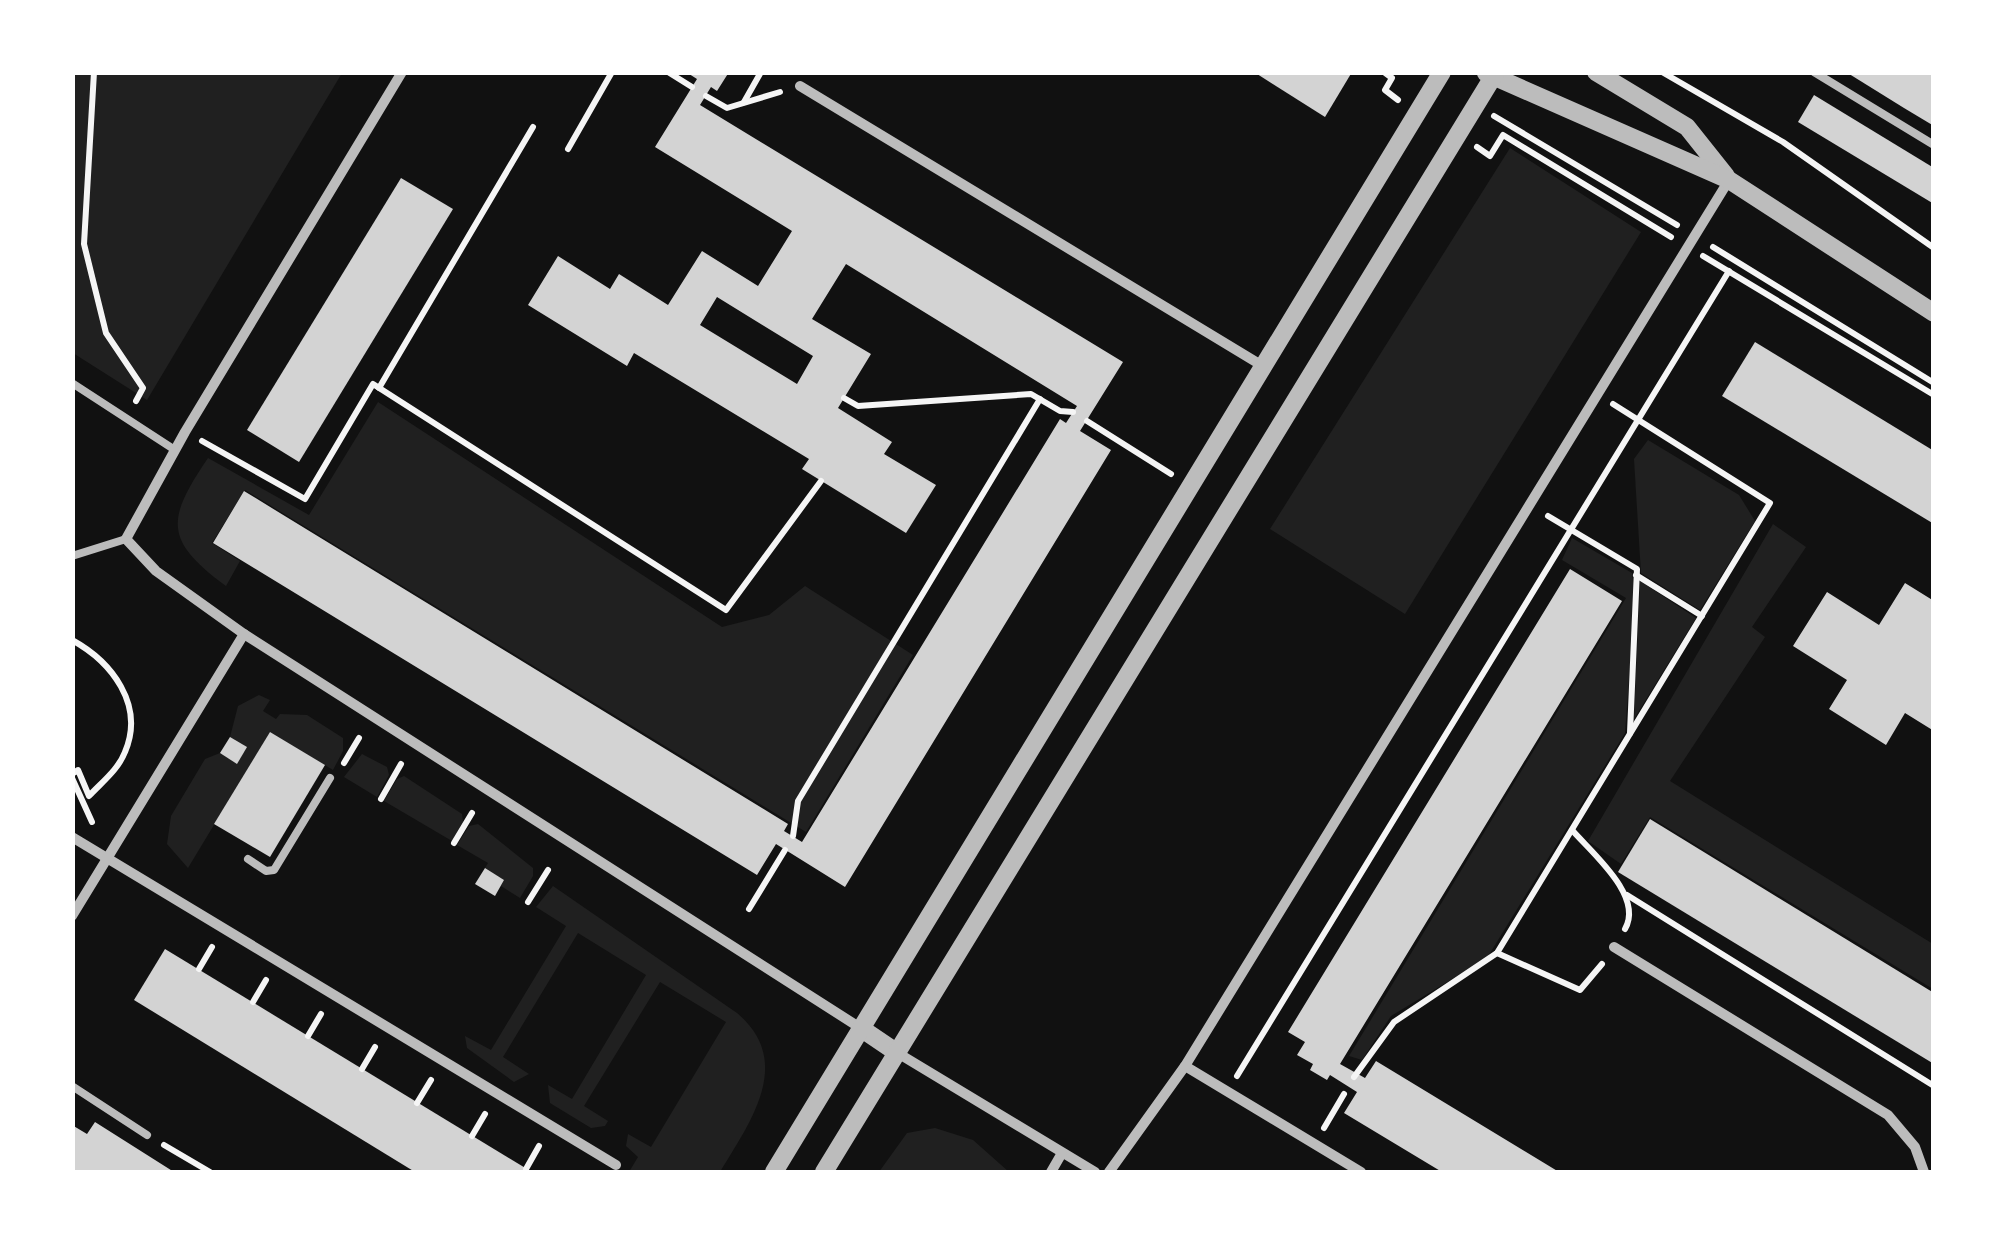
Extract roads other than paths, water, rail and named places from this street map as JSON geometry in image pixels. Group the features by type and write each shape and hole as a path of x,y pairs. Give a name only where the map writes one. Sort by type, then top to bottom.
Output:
{"street":[{"path":"402,72 185,432 126,539 156,572 244,634 896,1052 1095,1172"},
{"path":"774,1172 1266,368 1442,72"},
{"path":"1596,72 1687,126 1729,180"},
{"path":"824,1172 1492,74 1729,180 1934,313"},
{"path":"800,86 1266,368"},
{"path":"1109,1172 1185,1066 1729,180"},
{"path":"72,916 244,634"},
{"path":"72,838 616,1165"},
{"path":"1614,947 1888,1115 1915,1147 1924,1172"},
{"path":"1185,1066 1361,1172"},
{"path":"1050,1172 1062,1153"}],"lane":[{"path":"1814,72 1934,145"},
{"path":"72,383 175,450"},
{"path":"72,556 126,539"},
{"path":"248,860 266,871 274,870 330,778"},
{"path":"72,1086 146,1135"}]}
